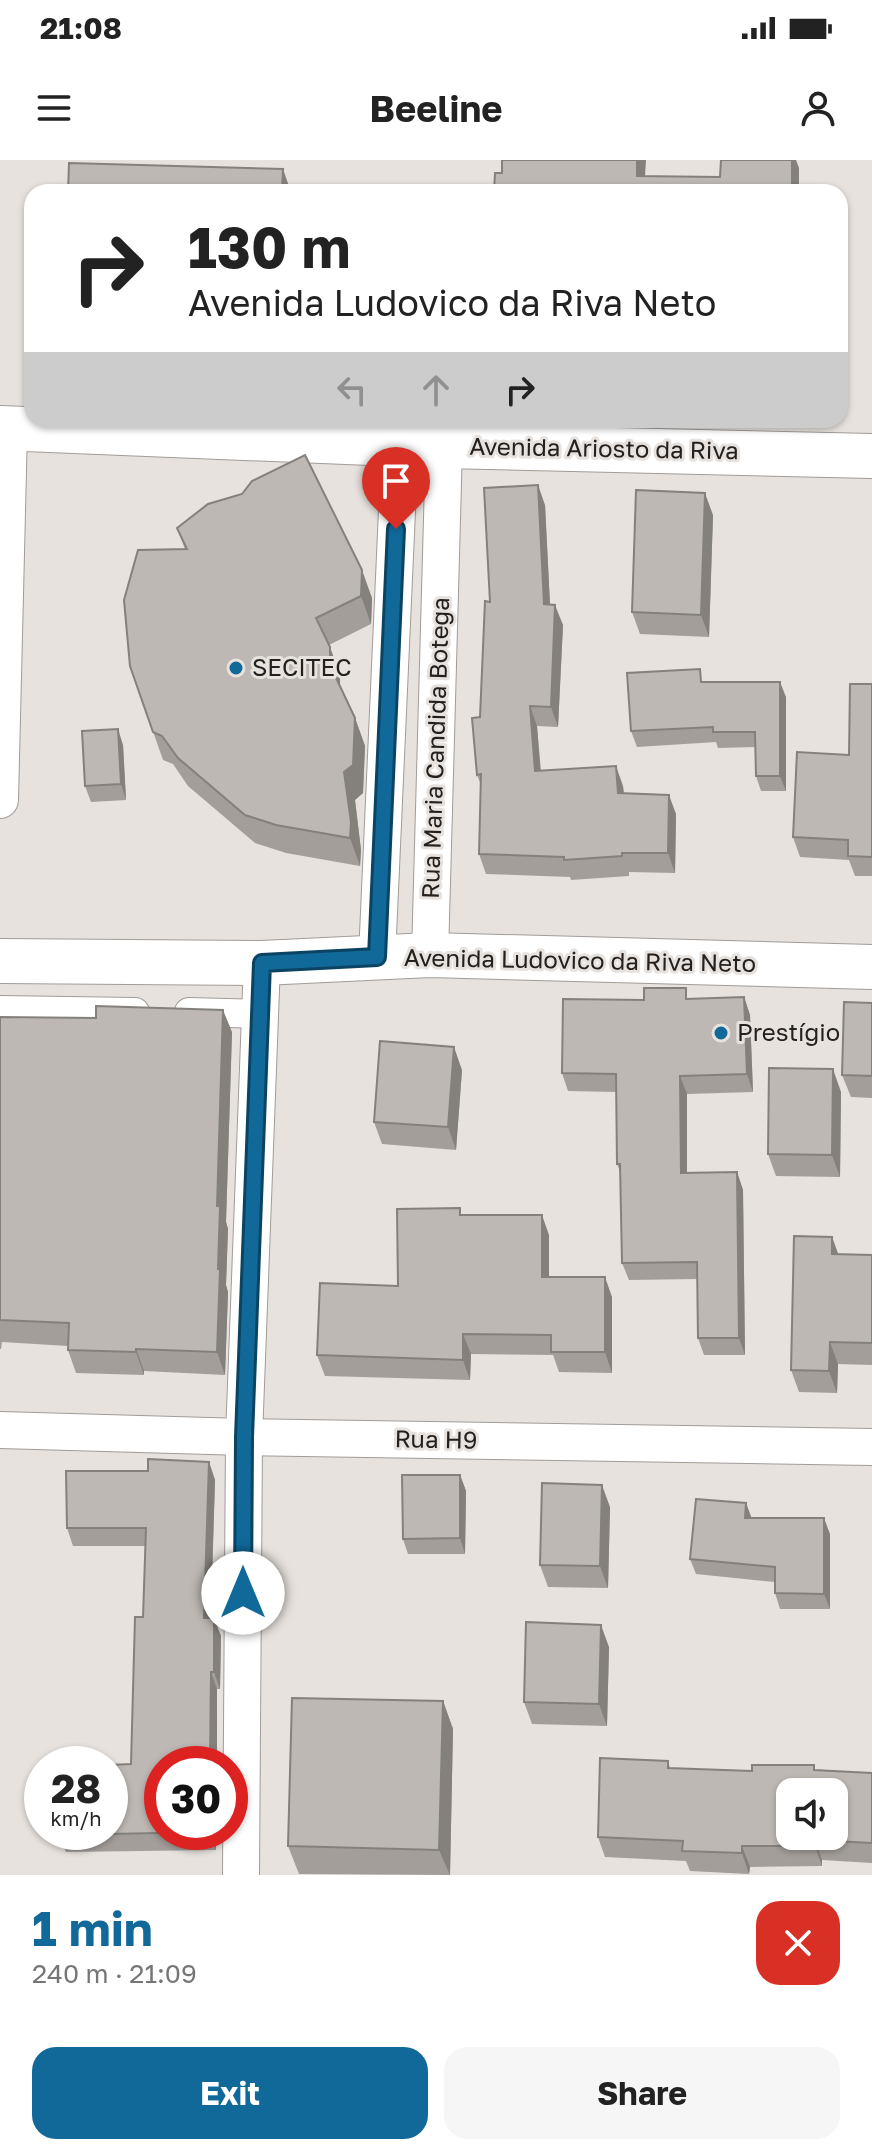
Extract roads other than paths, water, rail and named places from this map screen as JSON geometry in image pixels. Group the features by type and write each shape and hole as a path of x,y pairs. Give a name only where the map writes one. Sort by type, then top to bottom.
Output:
{"street":[{"name":"Avenida Ariosto da Riva","path":"4,428 444,446 872,456"},
{"path":"0,800 4,428"},
{"name":"Rua Maria Candida Botega","path":"377,957 400,444"},
{"name":"Rua Maria Candida Botega","path":"430,955 444,446"},
{"path":"390,671 438,675"},
{"name":"Avenida Ludovico da Riva Neto","path":"0,961 262,963 430,955 872,967"},
{"path":"241,1875 244,1437 262,963"},
{"path":"0,1010 261,1014"},
{"name":"Rua H9","path":"0,1430 872,1447"}],"place":[{"name":"SECITEC","path":"236,668"},
{"name":"Prestígio","path":"721,1033"}]}
